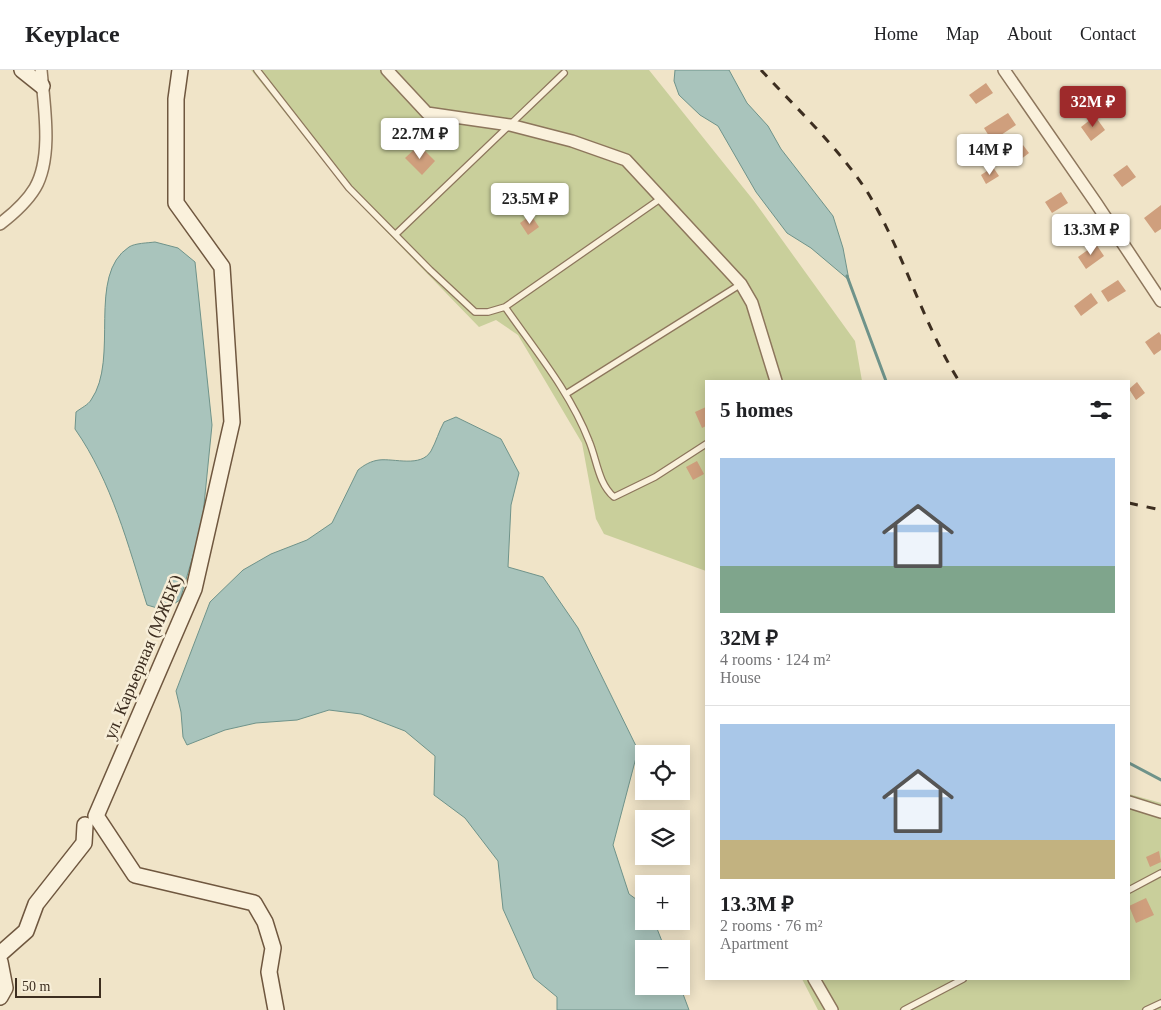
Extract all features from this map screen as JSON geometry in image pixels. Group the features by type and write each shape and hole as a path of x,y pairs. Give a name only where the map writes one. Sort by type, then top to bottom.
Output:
{"street":[{"path":"22,70 42,86"},
{"path":"0,224 18,210 36,188 44,160 45,128 42,70"},
{"name":"ул. Карьерная (МЖБК)","path":"180,70 176,99 176,203 222,267 232,422 194,589 96,816 135,876 254,903 266,922 273,948 269,972 276,1010"},
{"path":"387,70 428,113 510,125 572,141 626,160 660,199 741,284 752,303 776,380"},
{"path":"1004,70 1161,301"},
{"path":"1130,802 1161,812"},
{"path":"0,954 26,931 36,904 84,843 85,825"},
{"path":"0,962 5,988 0,997"},
{"path":"815,980 832,1010"}],"lane":[{"path":"257,70 349,188 430,270 475,312 488,312 505,307 660,199"},
{"path":"396,234 564,73"},
{"path":"566,394 741,284"},
{"path":"505,307 566,394 589,441 607,491 614,497 655,477 705,445"},
{"path":"1130,889 1161,873"},
{"path":"904,1010 960,980"},
{"path":"1146,1010 1161,1002"}],"green space":[{"path":"251,70 649,70 754,201 855,341 862,380 705,380 705,571 604,534 596,519 582,443 518,335 496,320 479,327 348,192"},
{"path":"1130,794 1161,803 1161,1010 818,1010 803,980 1130,980"}],"water":[{"path":"675,70 729,70 747,103 768,126 781,149 833,216 843,248 849,280 811,248 787,233 756,192 718,126 700,115 679,95 674,81"},
{"path":"155,242 178,248 195,262 212,425 202,525 180,600 164,610 147,605 126,537 109,492 88,449 75,429 76,412 90,402 99,383 103,363 106,297 109,277 116,260 129,247"},
{"path":"456,417 501,439 519,473 511,505 508,567 543,577 578,628 636,745 635,761 613,845 629,894 635,898 635,930 658,930 661,940 635,940 635,995 683,995 689,1010 557,1010 557,997 534,978 503,909 498,861 465,818 434,795 435,756 405,731 361,714 329,710 297,720 256,723 225,730 187,745 183,737 181,712 176,691 210,602 243,570 271,554 307,540 332,523 360,468 370,462 379,460 414,461 427,456 444,422"}],"building":[{"path":"986,83 993,93 976,104 969,95"},
{"path":"1008,113 1016,125 992,141 984,128"},
{"path":"1095,116 1105,130 1091,141 1081,127"},
{"path":"419,145 435,161 422,175 405,158"},
{"path":"1023,145 1029,153 1016,163 1010,155"},
{"path":"1127,165 1136,177 1122,187 1113,175"},
{"path":"993,167 999,176 986,184 981,175"},
{"path":"1061,192 1068,203 1052,213 1045,202"},
{"path":"1161,205 1161,229 1155,233 1144,218"},
{"path":"531,215 539,227 528,235 520,223"},
{"path":"1096,244 1104,256 1086,269 1078,257"},
{"path":"1118,280 1126,291 1108,302 1101,291"},
{"path":"1091,293 1098,303 1081,316 1074,306"},
{"path":"1159,332 1161,335 1161,350 1154,355 1145,342"},
{"path":"1137,382 1145,393 1136,400 1130,388"},
{"path":"705,407 705,426 702,428 695,412"},
{"path":"697,461 704,474 693,480 686,467"},
{"path":"1159,851 1161,862 1150,867 1146,857"},
{"path":"1146,898 1154,915 1136,923 1130,906"}],"waterway":[{"path":"847,276 886,380"},
{"path":"1130,764 1161,780"}],"railway":[{"path":"761,70 831,145 857,176 868,193 892,239 934,335 958,380"},
{"path":"1130,503 1161,510"}]}
